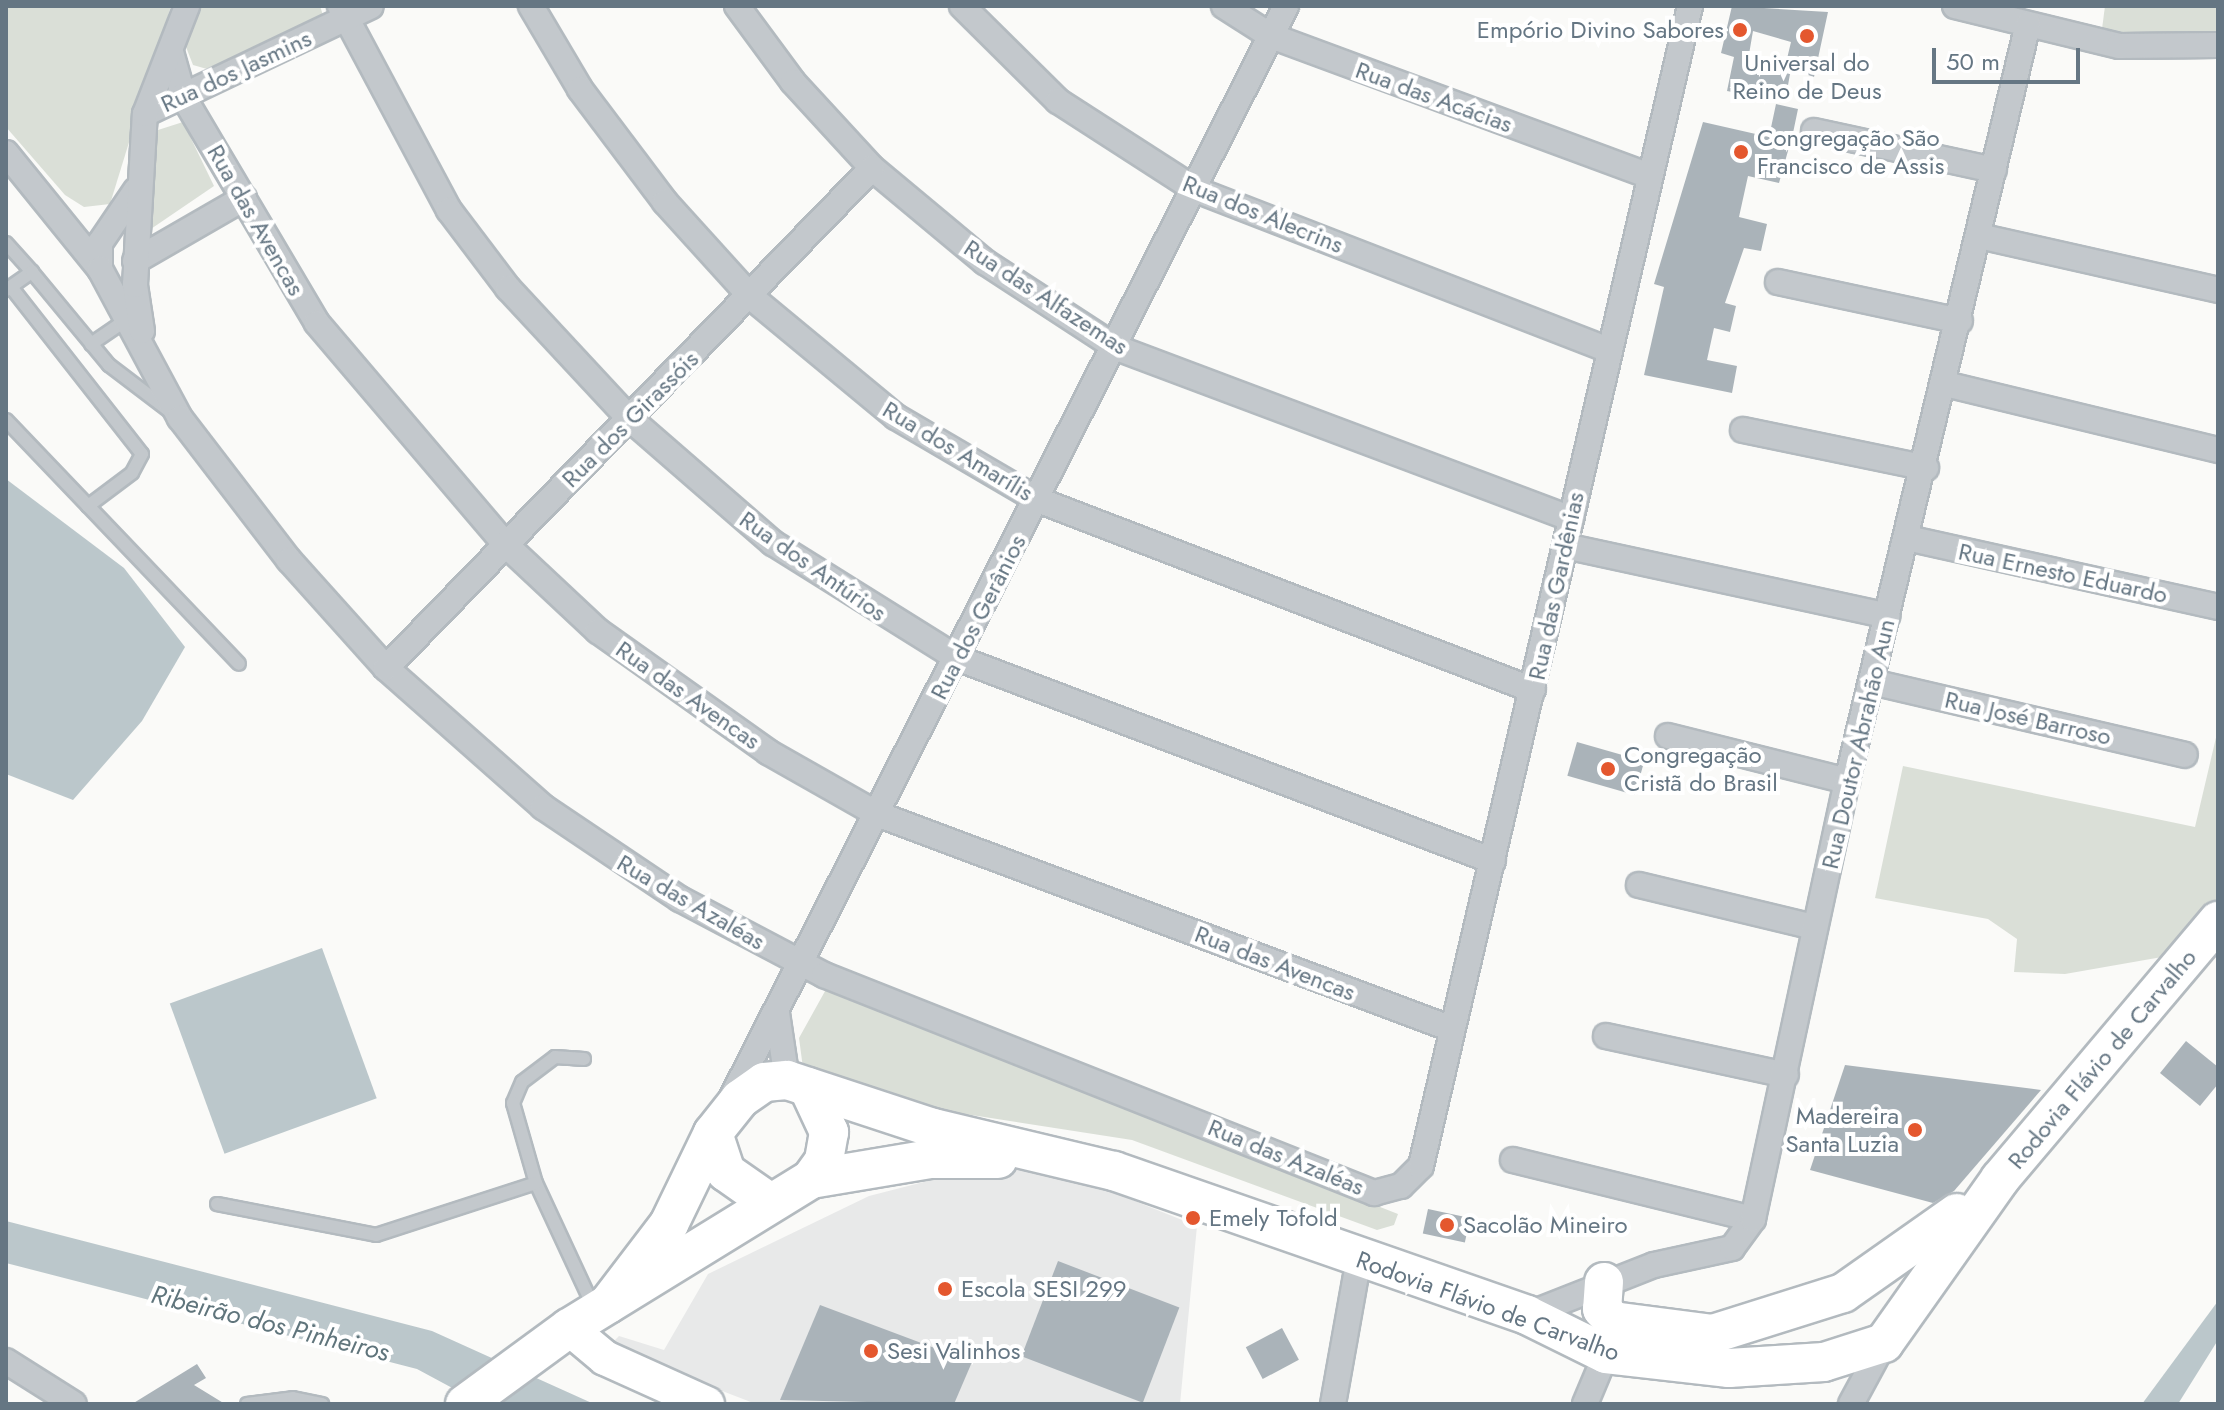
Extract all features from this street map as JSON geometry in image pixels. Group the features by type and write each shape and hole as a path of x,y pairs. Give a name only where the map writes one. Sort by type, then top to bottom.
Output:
{"main road":[{"name":"Rodovia Flávio de Carvalho","path":"591,1314 669,1224 713,1133 751,1088 797,1084 1045,1159 1114,1171 1611,1344 1789,1368 1884,1343 2000,1179 2218,921"},
{"path":"797,1084 829,1132 824,1161 811,1179"},
{"path":"713,1133 726,1172 766,1200"},
{"name":"Rodovia Flávio de Carvalho","path":"465,1404 591,1314 766,1200 811,1179 930,1159 1045,1159"},
{"path":"1611,1344 1713,1334 1843,1293 2000,1179"},
{"path":"1604,1282 1602,1309 1613,1321 1713,1334"},
{"path":"1843,1293 1873,1297 1881,1305 1884,1343"},
{"path":"591,1314 616,1364 707,1404"}],"street":[{"name":"Rua das Azaléas","path":"136,328 136,190 145,114 187,6"},
{"name":"Rua dos Jasmins","path":"145,114 184,98 342,12 371,6"},
{"name":"Rua dos Amarílis","path":"531,6 619,145 751,297 896,417 1038,500 1533,690"},
{"name":"Rua das Alfazemas","path":"737,6 793,82 872,168 985,262 1117,348 1571,519"},
{"name":"Rua dos Alecrins","path":"962,6 1058,101 1196,190 1608,350"},
{"name":"Rua das Acácias","path":"1224,6 1271,36 1650,176"},
{"name":"Rua dos Gerânios","path":"713,1133 1117,348 1286,6"},
{"path":"1955,6 2119,46 2218,45"},
{"name":"Rua das Gardênias","path":"1421,1166 1533,690 1687,7"},
{"name":"Rua dos Antúrios","path":"342,12 449,210 508,288 629,418 773,543 957,658 1493,861"},
{"name":"Rua Doutor Abrahão Aun","path":"1527,1315 1604,1282 1732,1248 1753,1219 1847,781 1926,468 2028,24"},
{"name":"Rua das Avencas","path":"171,52 184,98 317,323 506,545 598,631 683,695 877,814 1452,1029"},
{"path":"1814,131 1994,170"},
{"path":"6,153 54,206 135,273 244,198"},
{"name":"Rua dos Girassóis","path":"386,668 751,297 872,168"},
{"name":"Rua das Azaléas","path":"100,243 136,190"},
{"name":"Rua das Azaléas","path":"54,206 100,269 136,328 180,418 289,560 386,668 543,807 609,855 800,963 1374,1193 1401,1186 1421,1166"},
{"path":"1979,236 2218,290"},
{"path":"100,243 100,269"},
{"path":"1778,282 1960,321"},
{"path":"1945,384 2218,450"},
{"path":"1743,430 1926,468"},
{"name":"Rua Ernesto Eduardo","path":"1907,538 2218,607"},
{"path":"1565,546 1888,616"},
{"name":"Rua José Barroso","path":"1872,682 2185,755"},
{"path":"1668,736 1847,781"},
{"path":"1639,885 1814,927"},
{"path":"777,1013 797,1084"},
{"path":"1606,1036 1786,1075"},
{"path":"1513,1160 1753,1219"},
{"path":"1333,1404 1359,1258"},
{"path":"1851,1404 1884,1343"},
{"path":"1585,1404 1611,1344"},
{"path":"6,1361 74,1404"}],"lane":[{"path":"6,243 91,344 135,389 180,418"},
{"path":"32,272 8,289 142,454 132,473 88,506"},
{"path":"91,344 136,328"},
{"path":"6,420 239,664"},
{"path":"584,1059 555,1057 516,1091 514,1118 536,1183 591,1314"},
{"path":"217,1204 376,1235 536,1183"},
{"path":"247,1404 322,1404"}],"shaded area":[{"path":"6,6 171,6 110,204 84,207 65,195 6,127"},
{"path":"199,6 320,6 323,15 207,69 193,65 186,47"},
{"path":"2105,6 2218,6 2218,33 2173,43 2102,29"},
{"path":"183,122 214,186 145,233 137,218 158,130"},
{"path":"2218,729 2218,900 2162,957 2065,974 2014,972 2017,939 1988,919 1875,898 1903,766 2195,827"},
{"path":"829,984 872,1009 1398,1214 1394,1225 1377,1230 1132,1140 875,1100 803,1068 799,1038"},
{"name":"Escola SESI 299","path":"998,1163 1115,1193 1197,1226 1180,1404 756,1404 608,1347 619,1336 664,1350 708,1274 869,1196"}],"water":[{"path":"6,479 124,568 185,647 142,721 73,800 6,774"},
{"path":"322,948 377,1098 224,1154 170,1003"},
{"name":"Ribeirão dos Pinheiros","path":"6,1221 432,1331 594,1404 482,1404 417,1369 6,1263"},
{"path":"2218,1301 2218,1340 2178,1404 2142,1404"}],"building":[{"path":"1732,6 1828,12 1814,77 1785,67 1791,42 1753,31 1747,66 1790,74 1785,102 1727,91 1734,57 1721,53"},
{"path":"1776,104 1798,109 1793,133 1779,183 1748,176 1739,217 1767,224 1761,251 1744,248 1725,303 1736,306 1730,332 1714,328 1707,360 1737,366 1732,393 1644,375 1664,287 1654,284 1703,122 1769,137"},
{"name":"Congregação Cristã do Brasil","path":"1577,742 1644,761 1635,795 1567,776"},
{"path":"2186,1041 2218,1067 2218,1084 2200,1106 2160,1073"},
{"name":"Madereira Santa Luzia","path":"1845,1065 2041,1090 1954,1191 1933,1203 1810,1170"},
{"name":"Sacolão Mineiro","path":"1428,1209 1470,1218 1465,1242 1423,1233"},
{"path":"1058,1261 1179,1308 1143,1403 1021,1356"},
{"name":"Sesi Valinhos","path":"820,1305 972,1362 954,1404 780,1400"},
{"path":"1282,1328 1299,1360 1263,1379 1246,1347"},
{"path":"197,1364 206,1378 194,1385 225,1404 132,1404"}],"place":[{"name":"Empório Divino Sabores","path":"1740,30"},
{"name":"Universal do Reino de Deus","path":"1807,36"},
{"name":"Congregação São Francisco de Assis","path":"1741,152"},
{"name":"Congregação Cristã do Brasil","path":"1608,769"},
{"name":"Madereira Santa Luzia","path":"1915,1130"},
{"name":"Emely Tofold","path":"1193,1218"},
{"name":"Sacolão Mineiro","path":"1447,1225"},
{"name":"Escola SESI 299","path":"945,1289"},
{"name":"Sesi Valinhos","path":"871,1351"}]}
